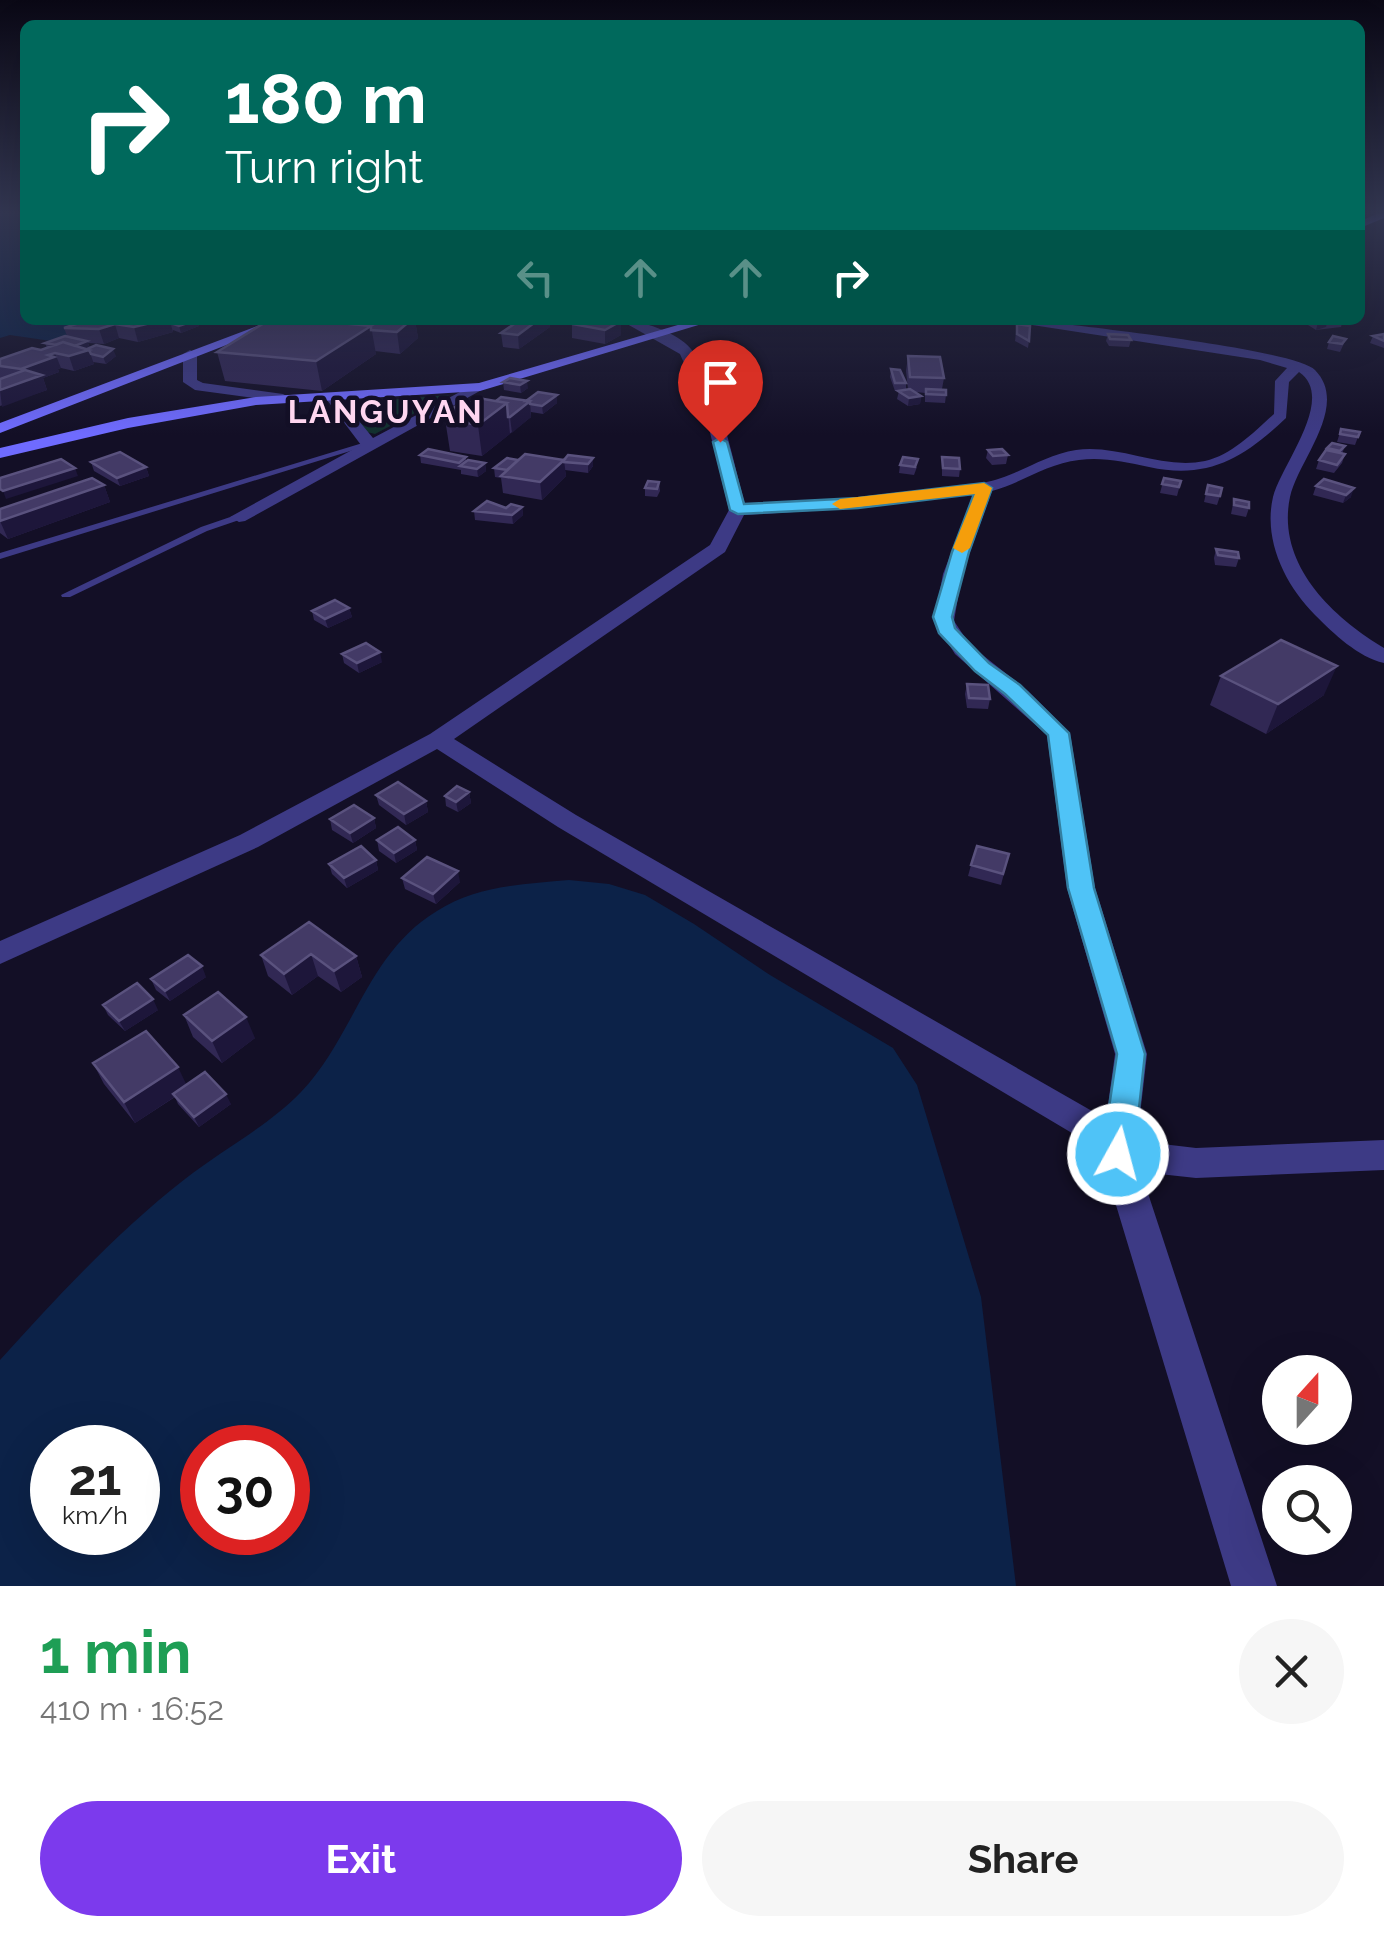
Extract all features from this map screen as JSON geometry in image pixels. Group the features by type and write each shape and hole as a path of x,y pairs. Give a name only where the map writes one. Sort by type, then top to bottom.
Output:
{"street":[{"path":"0,428 271,325"},
{"path":"0,954 249,842 438,738 718,548 738,510 711,408 682,348 635,325"},
{"path":"238,517 480,387 694,325"},
{"path":"1042,325 1262,356 1298,365 1309,372 1320,390 1320,406 1282,495 1282,550 1291,576 1309,599 1338,628 1384,658"},
{"path":"190,354 190,382 200,387 284,398"},
{"path":"738,510 858,503 984,488 1002,484 1034,465 1081,454 1114,455 1182,468 1218,465 1238,453 1281,415 1282,381 1298,365"},
{"path":"0,453 128,423 284,398 480,387"},
{"path":"332,396 369,444"},
{"path":"984,488 960,552 943,617 946,629 982,667 1012,689 1058,733 1081,888 1131,1054 1118,1154 1254,1586"},
{"path":"438,738 567,821 1094,1129 1118,1154 1196,1164 1384,1155"}],"lane":[{"path":"0,556 369,444"},
{"path":"66,595 204,529 238,517"}],"green space":[{"path":"449,395 375,434 363,431 349,403"}],"water":[{"path":"0,287 20,287 20,325 104,325 51,341 10,335 0,338"},
{"path":"569,880 609,884 645,895 893,1048 917,1085 981,1297 1016,1586 0,1586 0,1360 136,1221 301,1092 335,1046 377,972 413,929 452,903 500,888"}],"building":[{"path":"73,325 112,325 99,329 64,328"},
{"path":"261,325 371,326 316,361 217,352"},
{"path":"361,325 405,325 397,332 371,330 371,326"},
{"path":"513,325 531,325 518,335 501,333"},
{"path":"578,325 614,325 605,330"},
{"path":"1017,325 1030,326 1029,341 1017,334"},
{"path":"1108,334 1128,335 1131,340 1110,339"},
{"path":"65,336 87,341 75,346 45,343"},
{"path":"1333,336 1346,339 1342,344 1329,342"},
{"path":"63,342 89,350 69,356 55,353 48,355 54,357 21,369 0,366 0,359"},
{"path":"96,345 113,349 103,357 91,354 87,349"},
{"path":"908,356 940,357 944,378 910,377"},
{"path":"891,369 900,370 906,383 895,383"},
{"path":"25,370 42,375 0,390 0,379"},
{"path":"510,378 527,381 520,385 503,382"},
{"path":"910,389 921,396 909,398 898,391"},
{"path":"926,389 946,390 946,395 926,394"},
{"path":"538,392 557,395 542,406 526,401"},
{"path":"501,397 530,401 508,417 507,403 496,401"},
{"path":"478,398 507,403 478,425 445,419 460,403 469,404"},
{"path":"1341,429 1360,432 1358,437 1340,434"},
{"path":"1332,443 1345,446 1340,451 1327,448"},
{"path":"428,449 466,457 459,463 420,455"},
{"path":"1002,449 1008,455 993,456 988,450"},
{"path":"1326,450 1345,454 1337,465 1319,460"},
{"path":"120,452 146,467 117,478 91,462"},
{"path":"525,454 564,460 540,482 501,476"},
{"path":"568,455 593,458 588,464 564,462"},
{"path":"903,457 918,459 915,467 900,465"},
{"path":"942,457 959,458 960,469 943,468"},
{"path":"507,458 518,460 507,470 494,468"},
{"path":"61,459 75,468 0,489 0,478"},
{"path":"468,460 485,463 477,469 460,466"},
{"path":"92,478 104,485 0,521 0,509"},
{"path":"1164,478 1181,481 1179,487 1162,484"},
{"path":"1324,479 1354,488 1346,495 1316,486"},
{"path":"648,481 659,482 657,489 645,488"},
{"path":"1208,485 1222,488 1220,496 1206,494"},
{"path":"1234,499 1249,502 1249,508 1234,505"},
{"path":"487,501 506,508 511,504 522,507 512,515 474,511"},
{"path":"1216,549 1238,552 1239,558 1218,555"},
{"path":"335,600 349,608 325,619 312,611"},
{"path":"1281,640 1337,666 1278,704 1221,676"},
{"path":"366,643 380,652 357,663 342,654"},
{"path":"967,684 988,685 990,699 969,698"},
{"path":"398,782 426,801 404,814 376,795"},
{"path":"457,786 469,792 456,802 445,796"},
{"path":"354,805 374,818 350,833 330,819"},
{"path":"398,827 415,840 394,853 377,840"},
{"path":"361,846 376,860 344,878 329,864"},
{"path":"977,846 1009,854 1003,874 971,865"},
{"path":"427,857 458,871 433,894 402,878"},
{"path":"309,922 356,956 334,971 311,954 284,974 261,955"},
{"path":"188,955 202,966 165,991 151,979"},
{"path":"137,983 153,999 119,1021 103,1005"},
{"path":"218,992 246,1017 212,1041 184,1015"},
{"path":"146,1031 178,1067 124,1102 93,1063"},
{"path":"205,1072 226,1094 194,1117 173,1094"}],"slow traffic":[{"path":"840,504 984,488 962,548"}],"district":[{"name":"LANGUYAN","path":"386,411"}],"route":[{"path":"720,442 738,510 858,503 984,488 960,552 943,617 946,629 982,667 1012,689 1058,733 1081,888 1131,1054 1118,1154"}]}
